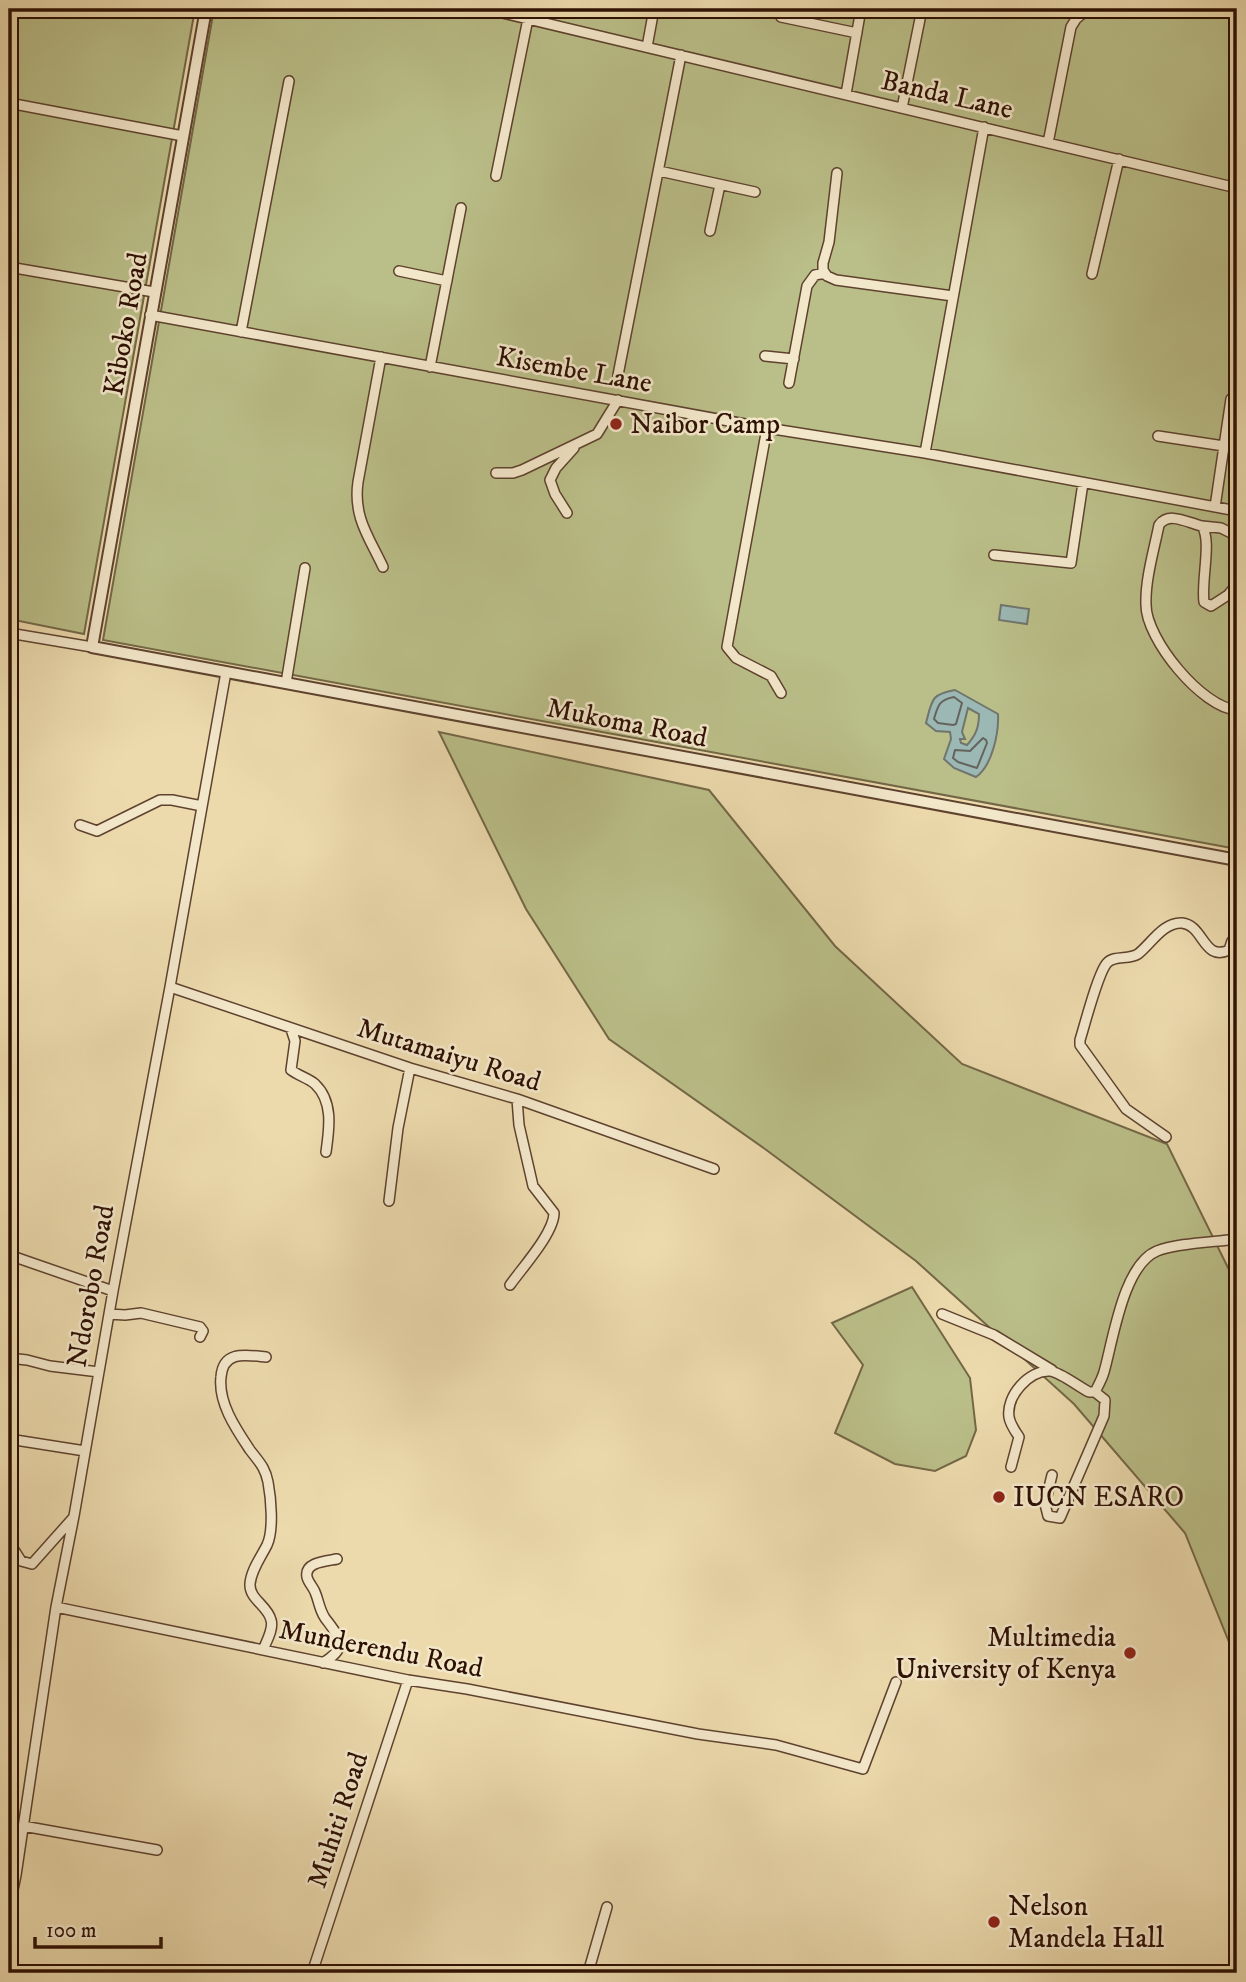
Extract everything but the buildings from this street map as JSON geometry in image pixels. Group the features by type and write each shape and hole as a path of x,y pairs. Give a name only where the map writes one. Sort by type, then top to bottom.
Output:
{"street":[{"name":"Kiboko Road","path":"92,647 206,9"},
{"name":"Banda Lane","path":"486,9 1237,188"},
{"path":"496,176 530,9"},
{"path":"647,47 654,9"},
{"path":"846,94 861,9"},
{"path":"902,108 922,9"},
{"path":"1048,143 1071,27 1088,9"},
{"path":"781,17 857,33"},
{"path":"618,375 681,55"},
{"path":"241,332 289,81"},
{"path":"9,103 183,136"},
{"path":"925,453 984,127"},
{"path":"1092,274 1119,159"},
{"path":"659,171 755,192"},
{"path":"825,273 823,262 829,242 837,173"},
{"path":"709,231 720,185"},
{"path":"430,367 461,208"},
{"path":"9,267 154,292"},
{"path":"399,271 447,281"},
{"path":"789,383 807,286 815,275 825,273 836,280 953,296"},
{"name":"Kisembe Lane","path":"150,315 1237,511"},
{"path":"765,356 794,359"},
{"path":"381,357 356,503 358,517 383,566"},
{"path":"1214,508 1231,399 1237,395"},
{"path":"496,473 522,470 600,432 618,400"},
{"path":"766,428 727,648 736,658 771,676 781,693"},
{"path":"1158,436 1237,449"},
{"path":"567,513 550,480 556,468 577,444"},
{"path":"994,555 1071,563 1083,483"},
{"path":"1237,536 1221,528 1173,518 1162,520 1150,568 1145,606 1153,633 1185,677 1213,702 1237,710"},
{"path":"1202,526 1206,532 1207,544 1203,570 1205,602 1210,606 1227,595 1237,584"},
{"path":"286,683 305,568"},
{"name":"Mukoma Road","path":"9,633 1237,860"},
{"name":"Ndorobo Road","path":"9,1909 56,1607 226,672"},
{"path":"80,825 97,831 160,800 202,806"},
{"path":"1166,1137 1126,1109 1080,1045 1096,990 1110,960 1134,956 1171,925 1182,923 1190,926 1197,930 1209,948 1222,953 1233,951 1232,941 1237,935"},
{"name":"Mutamaiyu Road","path":"170,987 410,1068 517,1099 714,1169"},
{"path":"291,1029 295,1041 291,1070 318,1087 326,1102 329,1122 326,1152"},
{"path":"389,1201 398,1128 410,1068"},
{"path":"510,1285 552,1225 554,1217 554,1213 533,1186 519,1125 517,1099"},
{"path":"1095,1392 1104,1375 1116,1316 1129,1284 1142,1264 1154,1252 1237,1239"},
{"path":"9,1255 113,1291"},
{"path":"109,1314 141,1313 200,1327 203,1331 200,1337"},
{"path":"942,1314 994,1335 1105,1400 1104,1416 1060,1518 1048,1516 1045,1504 1052,1475"},
{"path":"263,1650 271,1620 255,1598 250,1584 270,1536 270,1492 264,1466 240,1435 223,1401 220,1381 223,1366 234,1356 242,1354 266,1357"},
{"path":"9,1358 99,1372"},
{"path":"1011,1467 1019,1437 1009,1420 1011,1402 1032,1375 1053,1371"},
{"path":"9,1439 85,1451"},
{"path":"9,1542 21,1561 32,1564 74,1516"},
{"path":"323,1663 335,1654 340,1644 321,1612 307,1573 310,1566 337,1559"},
{"name":"Munderendu Road","path":"56,1607 408,1680 698,1734 776,1745 863,1769 896,1682"},
{"name":"Muhiti Road","path":"312,1973 408,1680"},
{"path":"23,1826 157,1850"},
{"path":"588,1973 607,1907"}],"green space":[{"path":"9,9 195,9 84,634 9,619"},
{"path":"214,9 1237,9 1237,849 103,640"},
{"path":"439,732 709,790 835,946 962,1064 1167,1144 1237,1286 1237,1662 1185,1533 1074,1404 916,1261 765,1149 609,1039 526,909"},
{"path":"912,1287 970,1378 976,1430 966,1456 935,1471 895,1464 835,1433 863,1365 832,1323"}],"water":[{"path":"1001,605 1029,609 1027,624 999,620"},
{"path":"955,690 998,714 990,757 976,777 954,768 944,759 951,739 950,732 936,731 926,723 934,699","holes":["968,708 979,714 978,727 973,738 967,745 961,743 960,739 965,739 962,732"]}],"place":[{"name":"Naibor Camp","path":"616,424"},
{"name":"IUCN ESARO","path":"999,1497"},
{"name":"Multimedia University of Kenya","path":"1130,1653"},
{"name":"Nelson Mandela Hall","path":"994,1922"}]}
